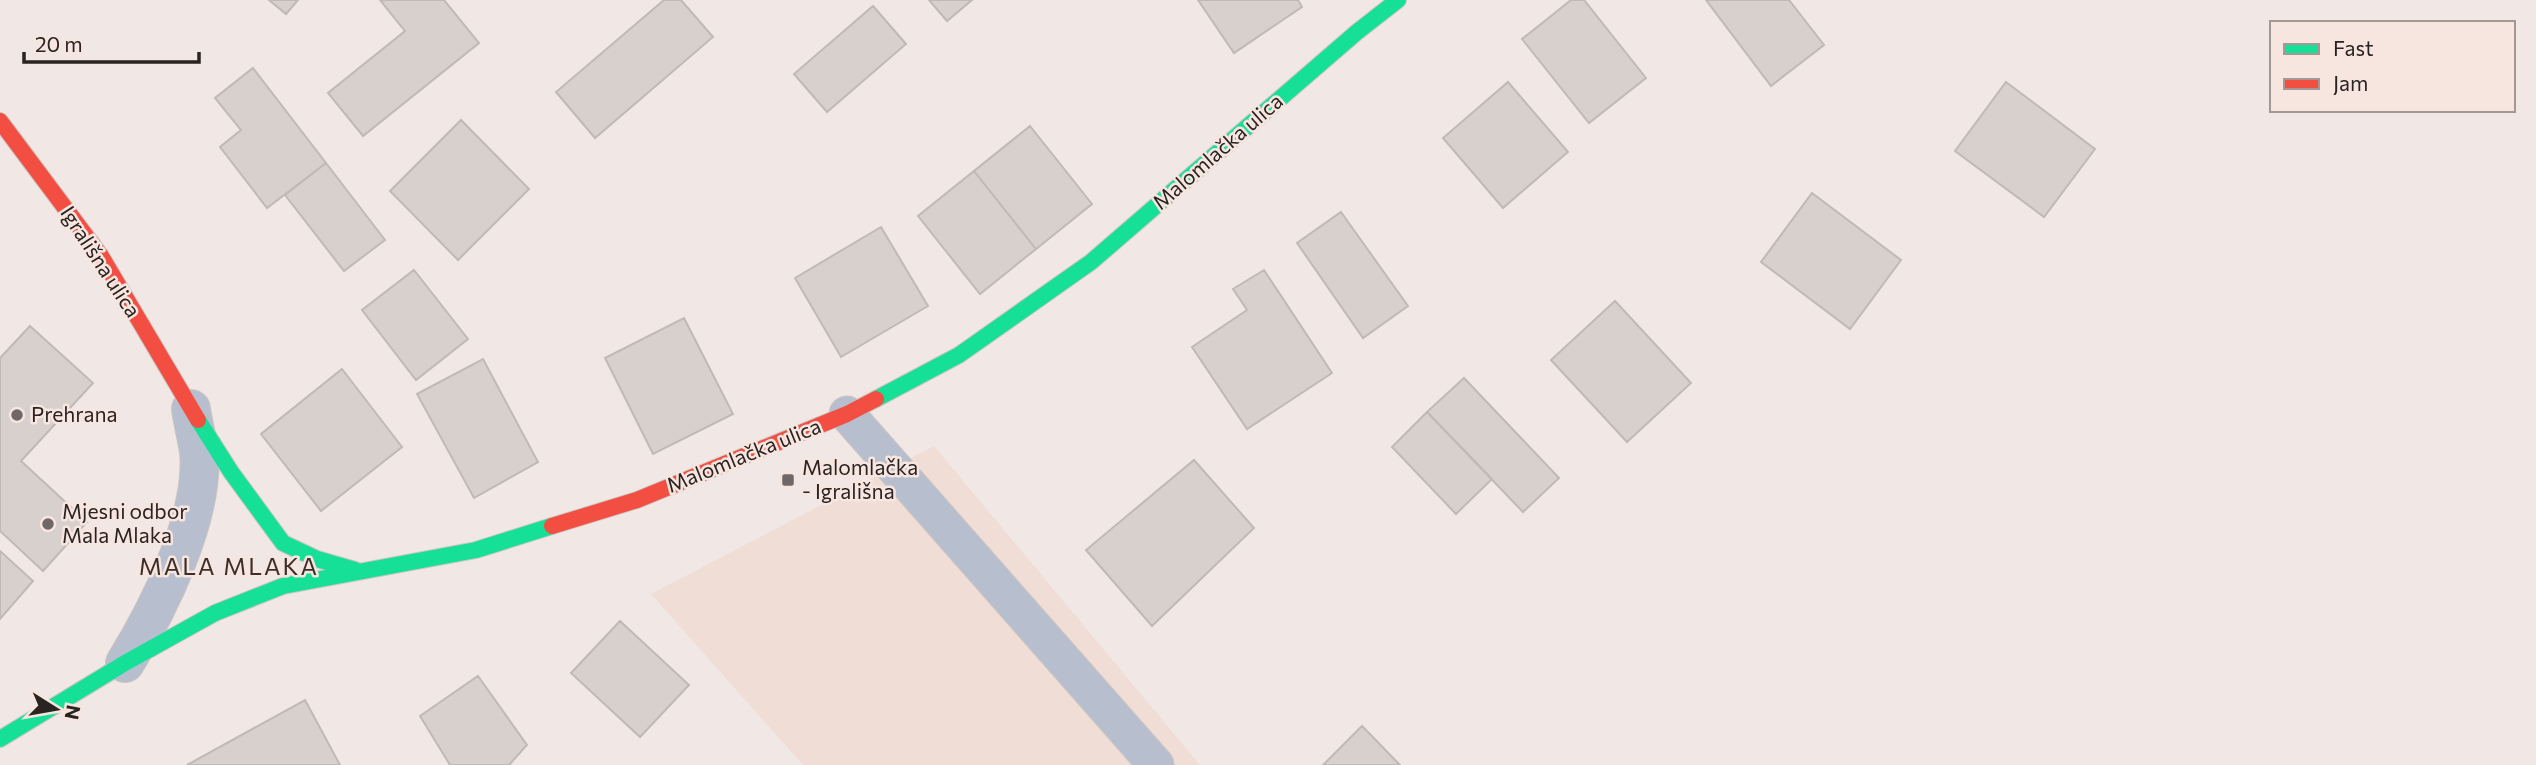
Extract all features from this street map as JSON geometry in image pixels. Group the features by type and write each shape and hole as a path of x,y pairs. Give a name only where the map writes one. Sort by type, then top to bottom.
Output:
{"street":[{"name":"Malomlačka ulica","path":"0,740 125,663 215,613 283,586 476,550 636,500 847,414 959,355 1091,262 1357,32 1398,0"},
{"name":"Igrališna ulica","path":"0,121 102,256 191,409 231,472 283,543 317,559 359,571"},
{"name":"Igrališna ulica","path":"125,663 146,630 190,522 198,486 199,453 191,409"}],"lane":[{"path":"847,414 1156,765"}],"shaded area":[{"path":"934,446 1200,765 803,765 651,594"}],"building":[{"path":"269,0 298,0 286,14"},
{"path":"380,0 444,0 479,43 363,136 328,93 405,31"},
{"path":"664,0 681,0 713,37 595,138 556,92"},
{"path":"929,0 972,0 947,21"},
{"path":"1198,0 1298,0 1302,7 1234,53"},
{"path":"1571,0 1584,0 1646,78 1589,123 1522,39"},
{"path":"1706,0 1789,0 1824,45 1771,86"},
{"path":"873,6 906,44 827,112 794,74"},
{"path":"253,68 326,163 267,208 220,147 241,130 215,98"},
{"path":"1508,82 1568,152 1503,208 1443,138"},
{"path":"2006,82 2095,149 2044,217 1955,151"},
{"path":"461,120 529,189 458,260 390,191"},
{"path":"1030,126 1092,204 1036,249 974,171"},
{"path":"326,163 385,240 344,271 285,195"},
{"path":"974,171 1036,249 980,294 918,216"},
{"path":"1812,193 1901,260 1850,329 1761,262"},
{"path":"1341,212 1408,306 1363,338 1297,243"},
{"path":"881,227 928,306 841,357 795,278"},
{"path":"414,270 468,339 416,380 362,310"},
{"path":"1264,270 1332,373 1247,429 1192,347 1247,310 1233,289"},
{"path":"1615,301 1691,383 1627,442 1551,360"},
{"path":"684,318 733,414 653,454 605,358"},
{"path":"30,326 93,383 21,461 87,522 43,571 0,531 0,358"},
{"path":"483,359 538,462 474,498 417,394"},
{"path":"342,369 402,447 321,511 261,434"},
{"path":"1464,378 1559,478 1523,512 1427,412"},
{"path":"1427,412 1492,479 1456,514 1392,447"},
{"path":"1194,460 1254,528 1152,626 1086,550"},
{"path":"0,551 33,581 0,619"},
{"path":"620,621 689,685 640,737 571,673"},
{"path":"478,676 527,745 509,765 450,765 420,716"},
{"path":"305,700 340,765 187,765"},
{"path":"1362,726 1400,765 1323,765"}],"traffic: fast":[{"path":"876,399 959,355 1091,262 1357,32 1398,0"},
{"path":"198,420 231,472 283,543 317,559 355,570"},
{"path":"0,739 125,663 215,613 283,586 476,550 552,526"}],"traffic: jam":[{"path":"0,121 101,256 198,420"},
{"path":"552,526 637,500 847,414 876,399"}],"place":[{"name":"Prehrana","path":"17,415"},
{"name":"Malomlačka - Igrališna","path":"788,480"},
{"name":"Mjesni odbor Mala Mlaka","path":"48,524"}],"district":[{"name":"MALA MLAKA","path":"229,567"}]}
